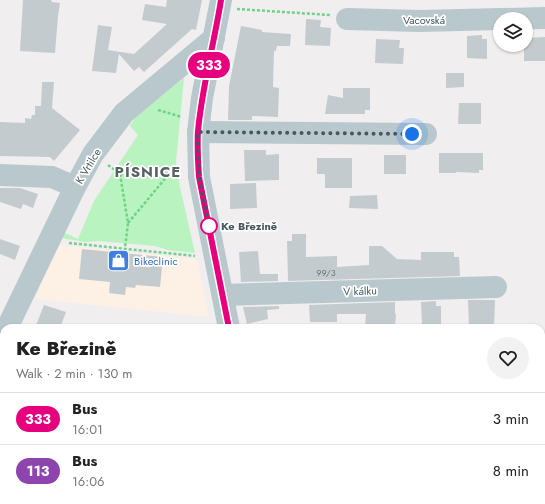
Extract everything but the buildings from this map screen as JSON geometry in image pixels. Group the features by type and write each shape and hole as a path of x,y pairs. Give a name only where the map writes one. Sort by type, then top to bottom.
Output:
{"street":[{"path":"227,4 214,38 202,98 192,125 199,167 199,177 228,324"},
{"path":"533,18 545,18"},
{"name":"Vacovská","path":"348,19 420,21 493,19"},
{"name":"K Vrtilce","path":"9,324 75,187 93,154 124,113 214,38"},
{"path":"192,125 426,134"},
{"path":"0,175 52,177 75,187"},
{"name":"V kálku","path":"223,295 496,287"}],"path":[{"path":"227,4 342,16 348,19"},
{"path":"136,103 192,125"},
{"path":"93,154 120,174 170,174 199,167"},
{"path":"120,174 128,223 125,248"},
{"path":"128,223 170,174"},
{"path":"49,241 201,256"}],"shaded area":[{"path":"59,245 197,259 209,317 35,299"}],"green space":[{"path":"184,78 176,162 195,253 168,250 155,246 98,241 85,242 61,238 63,232 78,239 94,201 138,135 130,126 135,118"}],"bus line":[{"name":"333","path":"221,0 202,98 198,132 198,156 199,177 228,324"}],"place":[{"name":"Ke Březině","path":"209,226"},
{"name":"Bikeclinic","path":"119,261"}],"district":[{"name":"PÍSNICE","path":"148,172"}],"route":[{"path":"209,226 210,231 199,177 198,132 412,134"}]}
